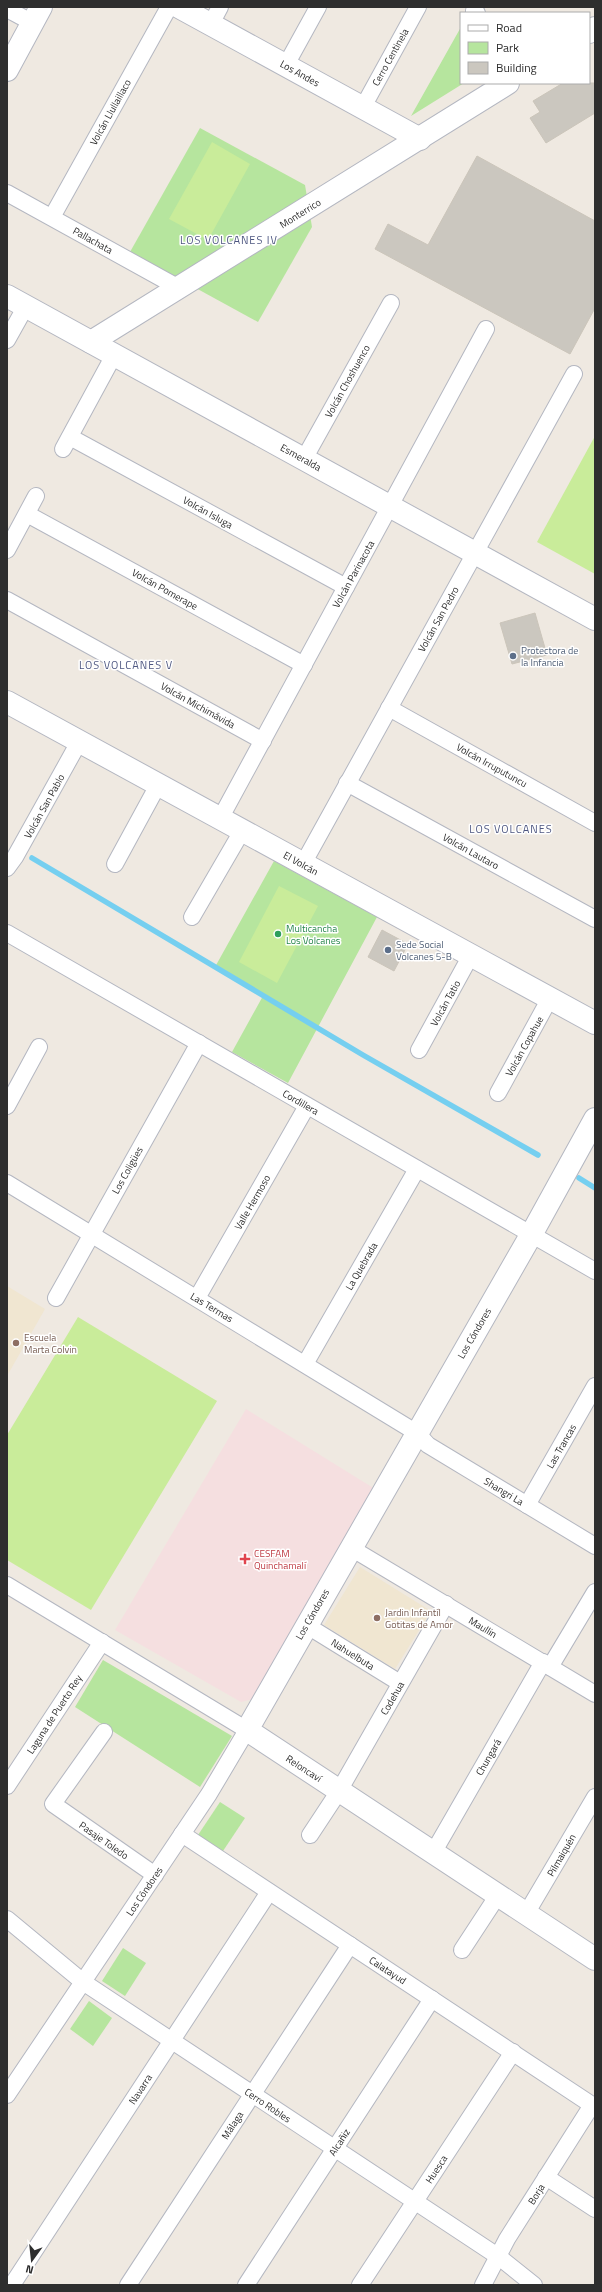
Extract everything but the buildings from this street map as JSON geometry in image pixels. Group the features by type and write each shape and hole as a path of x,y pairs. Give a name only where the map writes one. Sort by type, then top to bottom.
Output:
{"street":[{"name":"Volcán Llullaillaco","path":"52,217 169,7"},
{"name":"Los Andes","path":"180,7 215,16 286,65 420,139"},
{"path":"286,65 318,7"},
{"name":"Cerro Centinela","path":"362,107 418,7"},
{"path":"7,9 37,15 7,70"},
{"name":"Monterrico","path":"91,342 506,84"},
{"name":"Pallachata","path":"7,193 179,288"},
{"path":"7,340 16,301"},
{"name":"Esmeralda","path":"16,301 595,619"},
{"name":"Volcán Choshuenco","path":"304,459 390,303"},
{"name":"Volcán Parinacota","path":"220,819 486,329"},
{"name":"Volcán Isluga","path":"114,355 66,443 346,587"},
{"name":"Volcán San Pedro","path":"303,864 574,374"},
{"path":"7,550 36,496"},
{"name":"Volcán Pomerape","path":"27,514 304,665"},
{"name":"Volcán Michimávida","path":"7,600 263,741"},
{"name":"El Volcán","path":"7,702 595,1023"},
{"name":"Volcán Irruputuncu","path":"389,708 595,823"},
{"name":"Volcán San Pablo","path":"7,868 15,857 79,742"},
{"name":"Volcán Lautaro","path":"347,783 595,919"},
{"path":"115,864 158,785"},
{"path":"192,917 242,830"},
{"name":"Cordillera","path":"7,933 595,1271"},
{"name":"Volcán Tatio","path":"419,1050 471,955"},
{"name":"Volcán Copahue","path":"498,1093 550,998"},
{"name":"Los Coligües","path":"56,1298 199,1043"},
{"path":"7,1106 39,1047"},
{"name":"Valle Hermoso","path":"197,1298 307,1106"},
{"name":"Los Cóndores","path":"7,2095 182,1834 247,1730 593,1126"},
{"name":"La Quebrada","path":"305,1364 417,1169"},
{"name":"Las Termas","path":"7,1183 417,1432"},
{"name":"Las Trancas","path":"527,1505 595,1386"},
{"name":"Shangri La","path":"417,1432 428,1445 595,1546"},
{"name":"Maullin","path":"350,1548 595,1694"},
{"name":"Reloncaví","path":"7,1585 247,1730 595,1959"},
{"name":"Chungará","path":"433,1852 546,1665 595,1592"},
{"name":"Codehua","path":"310,1835 339,1791 446,1604"},
{"name":"Nahuelbuta","path":"306,1625 400,1684"},
{"name":"Laguna de Puerto Rey","path":"7,1786 102,1642"},
{"name":"Pasaje Toledo","path":"104,1732 53,1804 155,1875"},
{"name":"Pilmaiquén","path":"526,1914 595,1797"},
{"name":"Calatayud","path":"182,1834 594,2106"},
{"name":"Navarra","path":"12,2285 269,1892"},
{"path":"462,1950 498,1895"},
{"name":"Cerro Robles","path":"7,1919 83,1982 499,2257 534,2285"},
{"name":"Málaga","path":"128,2285 350,1945"},
{"name":"Alcañiz","path":"246,2285 432,1999"},
{"name":"Huesca","path":"360,2285 513,2052"},
{"name":"Borja","path":"483,2285 499,2257 507,2239 546,2177 594,2106"},
{"path":"546,2177 595,2209"}],"shaded area":[{"name":"Escuela Marta Colvin","path":"7,1286 45,1309 7,1376"},
{"name":"CESFAM Quinchamalí","path":"246,1409 375,1489 253,1699 241,1702 115,1630"},
{"name":"Jardin Infantíl Gotitas de Amor","path":"360,1567 431,1611 395,1669 324,1625"}],"green space":[{"path":"460,29 460,84 462,84 411,116"},
{"path":"200,128 305,185 312,227 258,322 130,252"},
{"path":"212,142 250,164 208,240 169,219"},
{"path":"595,436 595,574 537,542"},
{"path":"274,861 377,917 288,1083 232,1052 264,994 215,967"},
{"name":"Multicancha Los Volcanes","path":"279,886 318,906 277,983 239,962"},
{"path":"78,1317 217,1401 91,1610 7,1560 7,1435"},
{"path":"103,1660 232,1736 200,1787 75,1707"},
{"path":"220,1802 245,1818 221,1854 196,1838"},
{"path":"123,1948 146,1963 125,1996 102,1981"},
{"path":"89,2001 112,2018 93,2046 70,2029"}],"waterway":[{"path":"32,858 363,1055 538,1155"},
{"path":"579,1178 595,1188"}],"place":[{"name":"Protectora de la Infancia","path":"513,656"},
{"name":"Multicancha Los Volcanes","path":"278,934"},
{"name":"Sede Social Volcanes 5-B","path":"388,950"},
{"name":"Escuela Marta Colvin","path":"16,1343"},
{"name":"CESFAM Quinchamalí","path":"245,1559"},
{"name":"Jardin Infantíl Gotitas de Amor","path":"377,1618"}],"district":[{"name":"LOS VOLCANES IV","path":"229,240"},
{"name":"LOS VOLCANES V","path":"126,665"},
{"name":"LOS VOLCANES","path":"511,829"}]}
